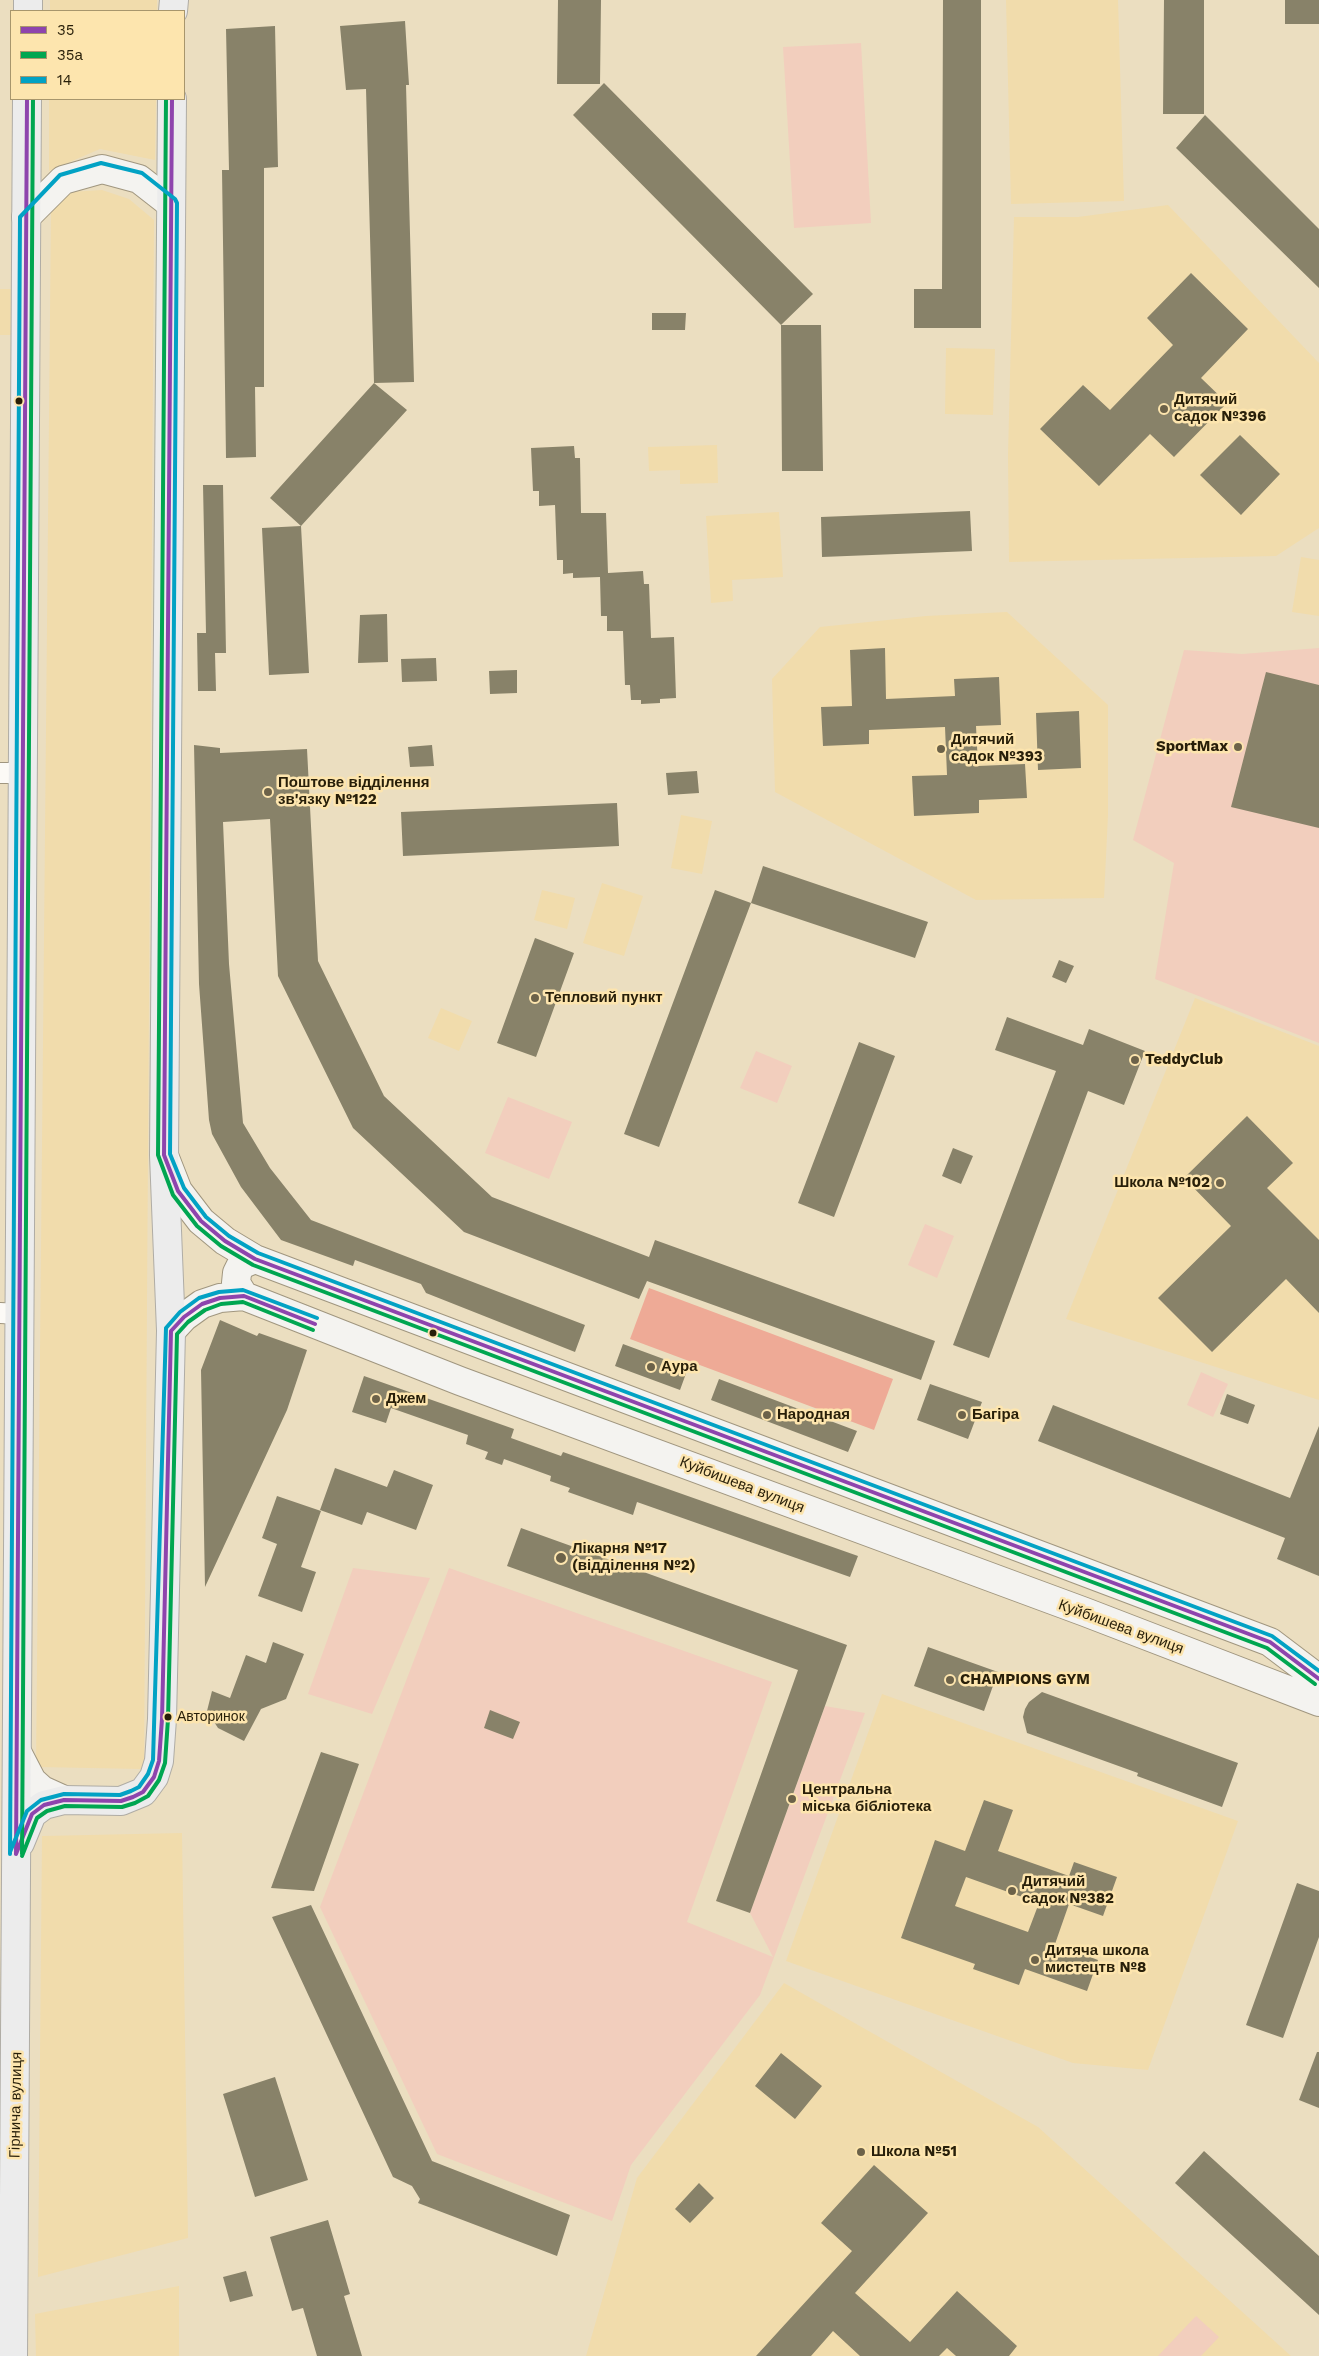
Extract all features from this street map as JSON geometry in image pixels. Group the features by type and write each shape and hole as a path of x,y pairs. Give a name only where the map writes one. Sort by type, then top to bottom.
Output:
{"main road":[{"name":"Гірнича вулиця","path":"9,2350 17,1752 10,1314 12,773 26,217 27,100"},
{"name":"Гірнича вулиця","path":"16,1854 32,1814 44,1805 64,1800 121,1801 133,1797 143,1792 154,1776 159,1761 162,1719 171,1331 164,1155 172,100"},
{"path":"26,217 63,180 102,169 139,179 171,204"},
{"path":"164,1155 178,1191 201,1221 225,1241 255,1259 1270,1642 1319,1679"},
{"path":"244,1296 236,1284 237,1273 241,1265 255,1259"},
{"name":"Куйбишева вулиця","path":"171,1331 184,1317 202,1304 220,1298 244,1296 460,1381 1254,1676 1319,1702"},
{"path":"1254,1676 1275,1672 1280,1664 1279,1656 1270,1642"},
{"name":"Гірнича вулиця","path":"17,1752 32,1781 42,1790 64,1800"}],"shaded area":[{"path":"50,0 157,0 157,10 50,10"},
{"path":"1006,0 1118,0 1124,201 1011,204"},
{"path":"861,43 871,223 794,228 783,47"},
{"path":"49,100 156,100 155,160 100,149 49,171"},
{"path":"102,190 129,199 154,220 144,1769 36,1767 51,210 69,192"},
{"name":"Дитячий садок №396","path":"1168,205 1319,363 1319,528 1276,556 1009,562 1008,455 1014,217 1078,217"},
{"path":"0,289 12,289 12,335 0,335"},
{"path":"946,348 995,349 993,415 945,414"},
{"path":"717,445 718,483 680,484 680,470 649,471 648,447"},
{"path":"779,512 783,577 732,580 733,601 711,603 706,516"},
{"path":"1301,557 1319,560 1319,616 1292,612"},
{"name":"Дитячий садок №393","path":"1007,612 1108,705 1108,815 1104,898 976,900 775,792 772,679 820,627 926,616"},
{"name":"SportMax","path":"1319,648 1319,1043 1155,979 1174,863 1133,840 1184,650 1242,654"},
{"path":"681,815 712,821 702,874 671,868"},
{"path":"602,883 643,896 624,956 583,943"},
{"path":"542,890 575,898 567,929 534,920"},
{"name":"Школа №102","path":"1195,998 1319,1046 1319,1400 1066,1319"},
{"path":"441,1008 472,1021 459,1051 428,1038"},
{"path":"756,1051 792,1066 777,1103 740,1088"},
{"path":"508,1097 572,1122 549,1179 485,1153"},
{"path":"925,1224 954,1236 937,1278 908,1265"},
{"path":"649,1288 893,1379 874,1430 630,1339"},
{"path":"1201,1372 1228,1384 1213,1417 1187,1405"},
{"path":"353,1568 430,1578 372,1714 308,1694"},
{"path":"449,1568 772,1682 687,1922 773,1957 750,1913 825,1706 865,1713 760,1995 631,2165 612,2221 437,2154 320,1907"},
{"name":"Дитячий садок №382","path":"882,1694 1238,1821 1148,2070 1073,2063 786,1961"},
{"path":"182,1833 188,2238 38,2277 42,1836"},
{"name":"Школа №51","path":"784,1983 1038,2127 1291,2356 586,2356 637,2178"},
{"path":"179,2286 179,2356 36,2356 35,2314"},
{"path":"1196,2316 1219,2337 1201,2356 1158,2356"}],"building":[{"path":"558,0 601,0 600,84 557,84"},
{"path":"943,0 981,0 981,328 914,328 914,289 942,289"},
{"path":"1164,0 1204,0 1204,114 1163,114"},
{"path":"1285,0 1319,0 1319,24 1285,24"},
{"path":"405,21 409,85 406,85 414,382 374,383 366,89 346,90 340,26"},
{"path":"275,26 278,167 264,168 264,387 255,387 256,457 226,458 222,170 229,170 226,29"},
{"path":"604,83 813,294 781,325 573,115"},
{"path":"1205,115 1319,229 1319,288 1176,148"},
{"path":"1191,273 1248,329 1201,378 1227,403 1174,457 1150,434 1099,486 1040,429 1083,385 1110,410 1173,345 1147,318"},
{"path":"652,313 686,313 685,330 652,330"},
{"path":"781,325 821,325 823,471 782,471"},
{"path":"374,383 407,410 301,526 270,498"},
{"path":"1240,435 1280,474 1241,515 1200,475"},
{"path":"574,446 575,458 580,458 581,513 606,513 608,573 643,571 644,584 649,584 651,638 674,637 676,698 660,699 660,703 641,704 641,700 631,700 630,685 625,685 623,631 607,631 607,616 601,616 600,577 573,578 573,573 563,574 563,560 557,560 555,505 539,506 539,491 533,491 531,448"},
{"path":"203,485 223,485 226,653 215,653 216,691 198,691 197,633 206,633"},
{"path":"970,511 972,551 822,557 821,517"},
{"path":"301,526 309,673 269,675 262,528"},
{"path":"387,614 388,662 358,663 360,615"},
{"path":"885,648 886,699 955,696 954,679 999,677 1001,725 976,726 978,766 1025,764 1027,798 979,800 979,813 914,816 912,776 947,775 945,727 869,730 869,744 823,746 821,707 852,706 850,650"},
{"path":"436,658 437,681 402,682 401,659"},
{"path":"517,670 517,693 490,694 489,671"},
{"name":"SportMax","path":"1266,672 1319,685 1319,828 1231,807"},
{"path":"1079,711 1081,768 1038,770 1036,713"},
{"path":"194,745 220,748 220,753 307,749 318,961 384,1096 492,1197 649,1257 655,1240 935,1341 921,1380 647,1281 639,1299 464,1232 353,1128 278,976 270,819 223,822 229,964 243,1123 270,1168 311,1220 585,1325 575,1352 426,1293 421,1284 355,1260 353,1266 281,1240 241,1187 212,1134 209,1120 199,984"},
{"path":"432,745 434,766 410,767 408,747"},
{"path":"697,771 699,793 668,795 666,773"},
{"path":"617,803 619,846 403,856 401,812"},
{"path":"763,866 928,922 915,958 751,903"},
{"path":"715,890 751,903 659,1147 624,1134"},
{"name":"Тепловий пункт","path":"535,938 574,953 536,1057 497,1043"},
{"path":"1059,960 1074,966 1066,983 1052,977"},
{"path":"1007,1017 1083,1045 1089,1029 1145,1051 1124,1105 1088,1091 989,1358 953,1345 1056,1071 995,1050"},
{"path":"859,1042 895,1056 834,1217 798,1203"},
{"path":"1247,1116 1293,1163 1267,1188 1319,1240 1319,1313 1286,1279 1212,1352 1158,1298 1231,1226 1184,1178"},
{"path":"953,1148 973,1156 961,1184 942,1176"},
{"path":"220,1320 257,1336 259,1333 307,1350 287,1410 205,1587 201,1370"},
{"name":"Аура","path":"623,1344 688,1368 680,1390 615,1366"},
{"path":"364,1376 514,1429 511,1438 561,1456 563,1452 858,1556 850,1577 637,1502 633,1515 568,1492 570,1488 550,1481 551,1476 504,1459 502,1465 485,1459 488,1452 466,1444 468,1435 391,1408 386,1423 352,1412"},
{"path":"719,1379 857,1431 848,1452 711,1400"},
{"path":"930,1384 982,1402 968,1439 917,1420"},
{"path":"1227,1394 1255,1405 1248,1424 1220,1414"},
{"path":"1053,1405 1290,1498 1319,1426 1319,1576 1277,1559 1285,1538 1038,1441"},
{"path":"335,1468 387,1487 394,1470 433,1485 416,1530 367,1512 362,1525 320,1510"},
{"path":"277,1496 321,1511 301,1567 316,1572 302,1612 258,1596 277,1544 262,1538"},
{"path":"521,1528 847,1645 750,1913 716,1901 798,1670 507,1566"},
{"path":"273,1642 304,1654 286,1699 261,1709 244,1741 218,1728 207,1711 212,1691 230,1698 246,1655 266,1663"},
{"path":"928,1647 998,1672 984,1711 914,1686"},
{"path":"1042,1692 1238,1763 1222,1807 1137,1776 1138,1773 1027,1733 1023,1717 1025,1709 1029,1702"},
{"path":"490,1710 520,1722 513,1739 484,1728"},
{"path":"321,1752 359,1764 314,1891 271,1888"},
{"path":"984,1800 1013,1810 998,1851 1069,1876 1074,1862 1117,1877 1103,1916 1069,1904 1055,1944 1098,1960 1087,1991 1025,1969 1019,1985 973,1969 975,1964 901,1938 935,1840 965,1851","holes":["966,1877 1039,1903 1028,1932 955,1906"]},
{"path":"1297,1883 1319,1891 1319,1937 1283,2038 1246,2025"},
{"path":"311,1905 432,2161 570,2215 557,2256 418,2203 420,2199 412,2186 393,2177 272,1917"},
{"path":"1317,2052 1319,2052 1319,2108 1299,2100"},
{"path":"781,2053 822,2086 795,2119 755,2086"},
{"path":"275,2077 308,2180 255,2197 223,2094"},
{"path":"1204,2151 1319,2256 1319,2315 1175,2183"},
{"path":"874,2165 928,2213 855,2293 910,2342 957,2291 1017,2346 1009,2356 956,2356 947,2348 939,2356 860,2356 833,2331 811,2356 756,2356 852,2251 821,2223"},
{"path":"699,2183 714,2198 690,2223 675,2209"},
{"path":"328,2220 350,2294 344,2296 362,2356 317,2356 303,2308 292,2311 270,2237"},
{"path":"246,2271 253,2296 230,2302 223,2277"}],"transit line":[{"name":"35","path":"16,1854 27,100"},
{"name":"35а","path":"22,1854 33,100"},
{"name":"35а","path":"166,100 158,1155 173,1195 197,1226 221,1246 253,1265 1267,1648 1315,1684"},
{"name":"35","path":"172,100 164,1155 178,1191 201,1221 225,1241 255,1259 1270,1642 1319,1679"},
{"name":"14","path":"10,1854 20,217 60,175 101,163 142,173 175,199 177,203 170,1154 184,1188 206,1217 229,1236 258,1253 1272,1636 1319,1671"},
{"name":"14","path":"10,1852 27,1811 41,1800 64,1794 120,1795 139,1787 148,1774 153,1760 166,1328 180,1312 199,1298 219,1292 243,1290 317,1318"},
{"name":"35","path":"16,1854 32,1814 44,1805 64,1800 121,1801 133,1797 143,1792 154,1777 159,1761 162,1719 171,1331 184,1317 202,1304 220,1298 244,1296 315,1324"},
{"name":"35а","path":"22,1856 37,1818 47,1811 65,1806 122,1807 135,1803 148,1796 159,1780 165,1763 168,1719 177,1334 188,1322 205,1310 221,1304 243,1302 313,1330"}],"place":[{"name":"Дитячий садок №396","path":"1164,409"},
{"name":"SportMax","path":"1238,747"},
{"name":"Дитячий садок №393","path":"941,749"},
{"name":"Поштове відділення зв'язку №122","path":"268,792"},
{"name":"Тепловий пункт","path":"535,998"},
{"name":"TeddyClub","path":"1135,1060"},
{"name":"Школа №102","path":"1220,1183"},
{"name":"Аура","path":"651,1367"},
{"name":"Джем","path":"376,1399"},
{"name":"Народная","path":"767,1415"},
{"name":"Багіра","path":"962,1415"},
{"name":"Лікарня №17 (відділення №2)","path":"561,1558"},
{"name":"CHAMPIONS GYM","path":"950,1680"},
{"name":"Авторинок","path":"168,1717"},
{"name":"Центральна міська бібліотека","path":"792,1799"},
{"name":"Дитячий садок №382","path":"1012,1891"},
{"name":"Дитяча школа мистецтв №8","path":"1035,1960"},
{"name":"Школа №51","path":"861,2152"}]}
